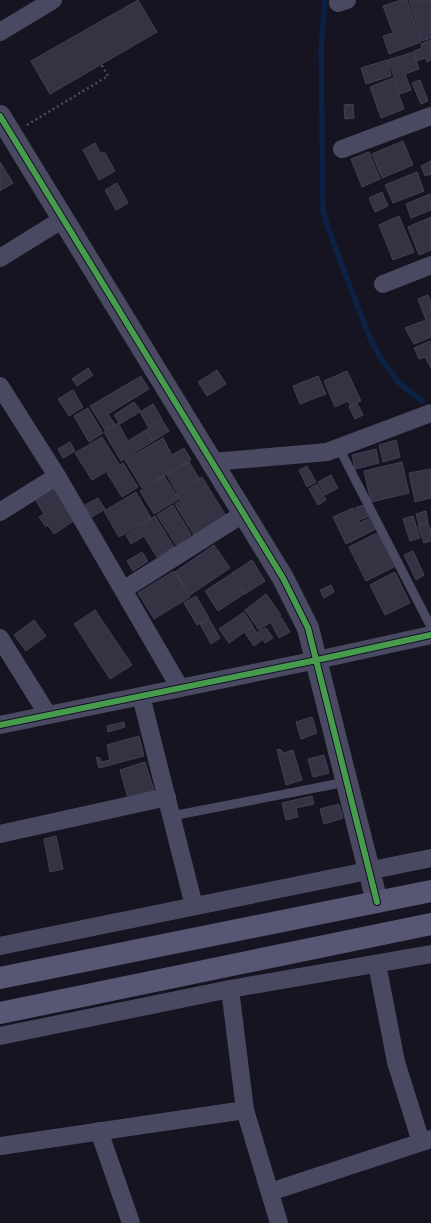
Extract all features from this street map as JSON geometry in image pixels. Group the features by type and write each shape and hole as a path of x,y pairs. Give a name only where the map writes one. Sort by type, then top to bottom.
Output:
{"main road":[{"path":"0,978 431,891"},
{"path":"0,1013 431,924"}],"street":[{"path":"0,32 53,0"},
{"path":"342,149 431,116"},
{"path":"5,125 283,578 298,606 308,628 317,660 346,782 370,870 377,902"},
{"path":"0,258 63,219"},
{"path":"383,284 431,265"},
{"path":"0,386 57,476 180,688"},
{"path":"212,462 327,452 431,413"},
{"path":"0,512 57,476"},
{"path":"123,590 243,514"},
{"path":"0,725 431,635"},
{"path":"0,638 48,715"},
{"path":"141,696 194,906"},
{"path":"0,834 167,797"},
{"path":"0,946 431,858"},
{"path":"0,1036 230,989 431,954"},
{"path":"270,1192 426,1140 396,1062 377,964"},
{"path":"230,989 245,1110 279,1223"},
{"path":"0,1146 245,1110"},
{"path":"99,1131 131,1223"}],"lane":[{"path":"339,448 431,627"},
{"path":"172,816 346,782"}],"path":[{"path":"5,125 108,76 101,64"}],"building":[{"path":"138,0 157,32 50,94 31,61"},
{"path":"401,0 407,0 421,42 389,54 383,36 393,33 383,6"},
{"path":"409,0 431,0 431,38 422,41"},
{"path":"431,40 431,60 427,62 425,58 417,61 414,51 422,48 421,44"},
{"path":"413,52 419,69 405,74 411,90 400,94 388,60"},
{"path":"387,60 391,76 366,84 361,68"},
{"path":"393,78 404,109 381,118 370,87"},
{"path":"420,80 428,101 421,104 412,83"},
{"path":"353,104 354,118 345,119 344,105"},
{"path":"403,141 413,165 382,178 372,154"},
{"path":"95,143 100,153 105,153 115,171 99,180 83,150"},
{"path":"369,152 380,179 362,187 351,159"},
{"path":"431,161 431,174 425,176 421,166"},
{"path":"0,162 13,183 0,191"},
{"path":"417,172 424,191 393,203 385,185"},
{"path":"117,183 128,203 116,210 105,190"},
{"path":"382,192 388,206 375,212 369,198"},
{"path":"430,194 431,210 411,218 406,204"},
{"path":"399,216 414,252 393,260 379,225"},
{"path":"431,217 431,250 419,255 408,227"},
{"path":"428,295 431,303 431,337 414,344 405,328 426,320 418,299"},
{"path":"430,341 431,368 425,357 419,359 414,348"},
{"path":"88,368 93,375 77,386 72,379"},
{"path":"217,370 226,384 207,396 198,382"},
{"path":"347,371 361,401 350,406 348,401 335,407 324,381"},
{"path":"141,376 149,389 108,414 115,424 105,430 90,406"},
{"path":"318,376 326,394 300,404 293,386"},
{"path":"73,390 83,407 69,416 58,399"},
{"path":"134,402 141,411 120,424 114,415"},
{"path":"357,403 363,415 355,419 349,407"},
{"path":"153,404 162,419 148,427 140,412"},
{"path":"88,408 103,433 89,442 74,416"},
{"path":"162,420 169,431 153,441 146,430"},
{"path":"118,423 128,441 146,430 153,441 121,461 104,432"},
{"path":"102,437 119,464 92,480 75,453"},
{"path":"163,438 172,455 184,448 191,460 142,488 125,460"},
{"path":"396,440 400,457 383,462 379,445"},
{"path":"70,442 75,451 63,458 58,449"},
{"path":"376,449 379,463 355,469 352,455"},
{"path":"189,462 199,478 176,491 167,475"},
{"path":"402,462 409,493 371,502 364,471"},
{"path":"123,463 138,487 122,497 107,473"},
{"path":"307,466 316,482 307,487 299,470"},
{"path":"431,469 431,498 415,502 409,473"},
{"path":"331,475 338,488 325,495 318,482"},
{"path":"164,476 179,499 154,514 140,491"},
{"path":"202,477 226,516 194,535 175,504 181,500 176,493"},
{"path":"317,484 326,500 318,505 309,489"},
{"path":"52,485 75,520 54,534 48,525 46,527 39,517 44,514 34,497"},
{"path":"136,492 151,518 119,537 104,511"},
{"path":"98,498 105,509 92,517 85,505"},
{"path":"173,505 191,535 176,545 157,515"},
{"path":"363,505 369,516 360,520 355,508"},
{"path":"353,508 360,523 371,517 376,529 346,544 333,517"},
{"path":"426,511 428,522 419,525 416,514"},
{"path":"155,516 174,547 157,557 144,536 131,544 126,535"},
{"path":"413,516 420,538 410,541 403,519"},
{"path":"428,523 431,531 431,541 424,543 418,526"},
{"path":"377,533 394,567 366,581 349,547"},
{"path":"214,545 230,568 190,595 175,572"},
{"path":"413,551 424,575 416,580 404,555"},
{"path":"142,552 148,561 133,571 127,561"},
{"path":"252,560 265,581 245,594 232,573"},
{"path":"174,571 190,597 154,619 138,593"},
{"path":"395,572 410,603 385,615 370,585"},
{"path":"231,574 244,594 218,611 205,591"},
{"path":"331,585 334,592 324,598 320,590"},
{"path":"266,594 281,615 259,630 245,610"},
{"path":"196,596 209,618 197,625 184,603"},
{"path":"95,610 132,665 110,679 74,624"},
{"path":"244,612 253,626 229,643 219,629"},
{"path":"281,617 290,632 279,638 271,623"},
{"path":"209,619 220,638 211,644 200,624"},
{"path":"34,620 46,636 26,651 14,635"},
{"path":"253,627 262,640 254,646 245,633"},
{"path":"266,628 273,638 265,643 258,632"},
{"path":"312,717 317,733 301,739 296,722"},
{"path":"124,722 125,727 108,732 107,726"},
{"path":"139,736 144,756 99,768 96,757 100,758 101,762 110,760 107,745"},
{"path":"280,749 284,753 293,750 302,780 286,785 277,750"},
{"path":"324,755 329,773 313,777 308,759"},
{"path":"145,762 154,790 128,798 120,770"},
{"path":"312,796 314,804 296,808 298,817 286,820 282,803"},
{"path":"339,804 343,818 324,824 320,809"},
{"path":"56,836 63,869 50,872 44,839"}],"waterway":[{"path":"325,0 321,48 323,211 332,239 369,336 381,359 399,383 422,401"}],"cycle path":[{"path":"0,116 283,578 308,628 377,902"},
{"path":"0,725 431,635"}]}
